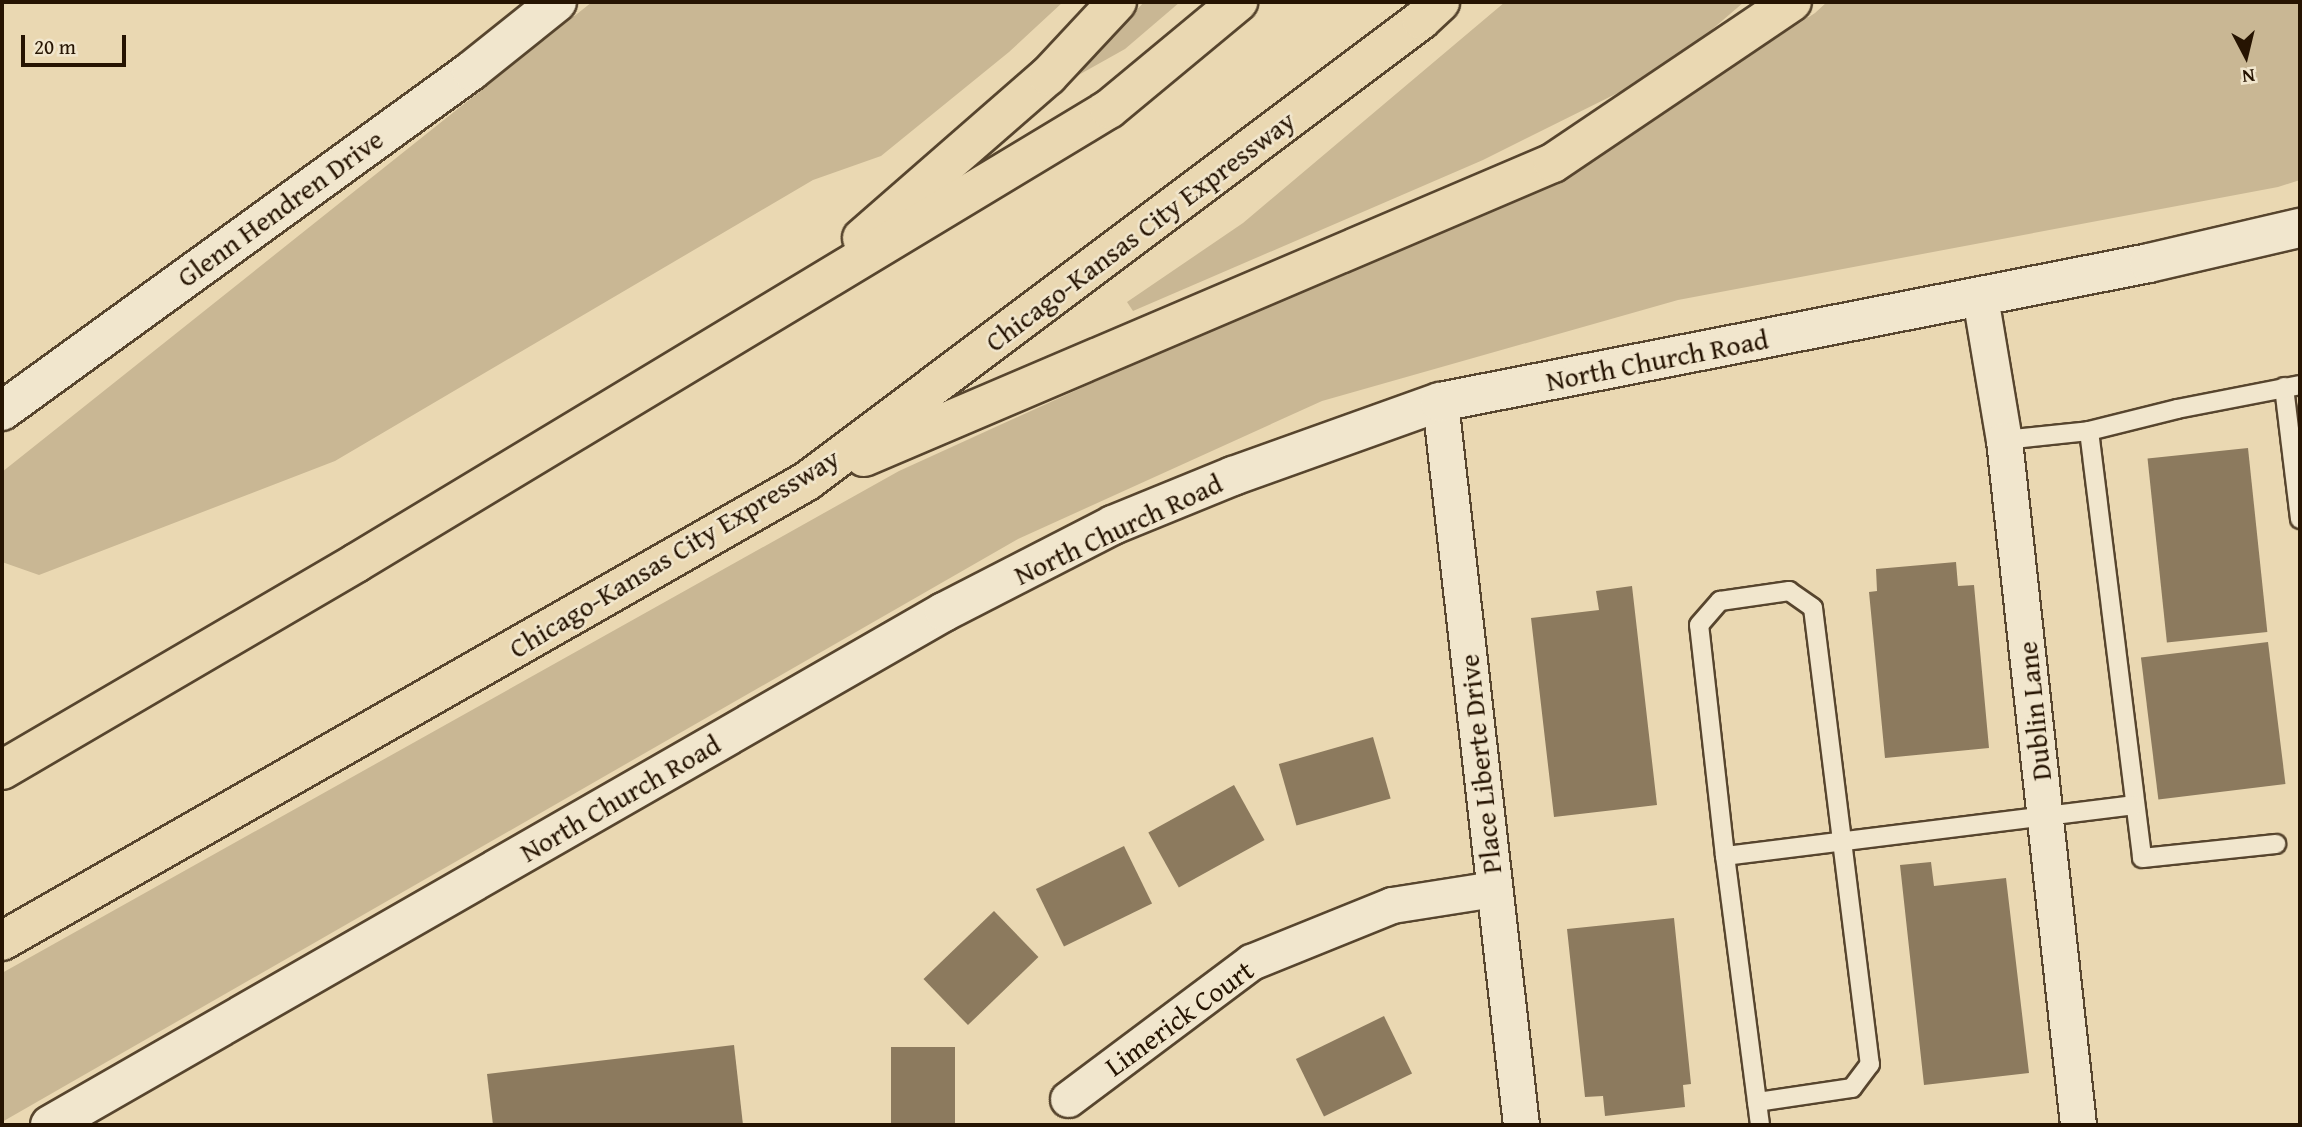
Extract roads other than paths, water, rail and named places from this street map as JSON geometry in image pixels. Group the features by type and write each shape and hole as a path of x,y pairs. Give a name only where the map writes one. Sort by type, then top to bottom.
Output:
{"highway":[{"path":"784,305 1048,76 1117,2"},
{"path":"2,770 356,563 1109,109 1238,2"},
{"name":"Chicago-Kansas City Expressway","path":"2,941 807,481 1421,20 1440,2"},
{"path":"807,481 1553,163 1792,2"}],"main road":[{"name":"Glenn Hendren Drive","path":"2,411 471,71 557,2"},
{"name":"North Church Road","path":"50,1125 944,612 1114,525 1233,476 1440,402 1980,297 2300,228"}],"street":[{"name":"Dublin Lane","path":"1980,297 2004,440 2078,1125"},
{"name":"Place Liberte Drive","path":"1440,402 1521,1125"},
{"name":"Limerick Court","path":"1068,1099 1251,962 1392,905 1494,889"}],"lane":[{"path":"2004,440 2089,431 2292,386 2300,519"},
{"path":"2089,431 2142,858 2276,844"},
{"path":"1757,1102 1852,1088 1870,1064 1813,608 1789,592 1720,601 1699,625 1725,856 1757,1102 1760,1125"},
{"path":"1725,856 2134,805"}]}
